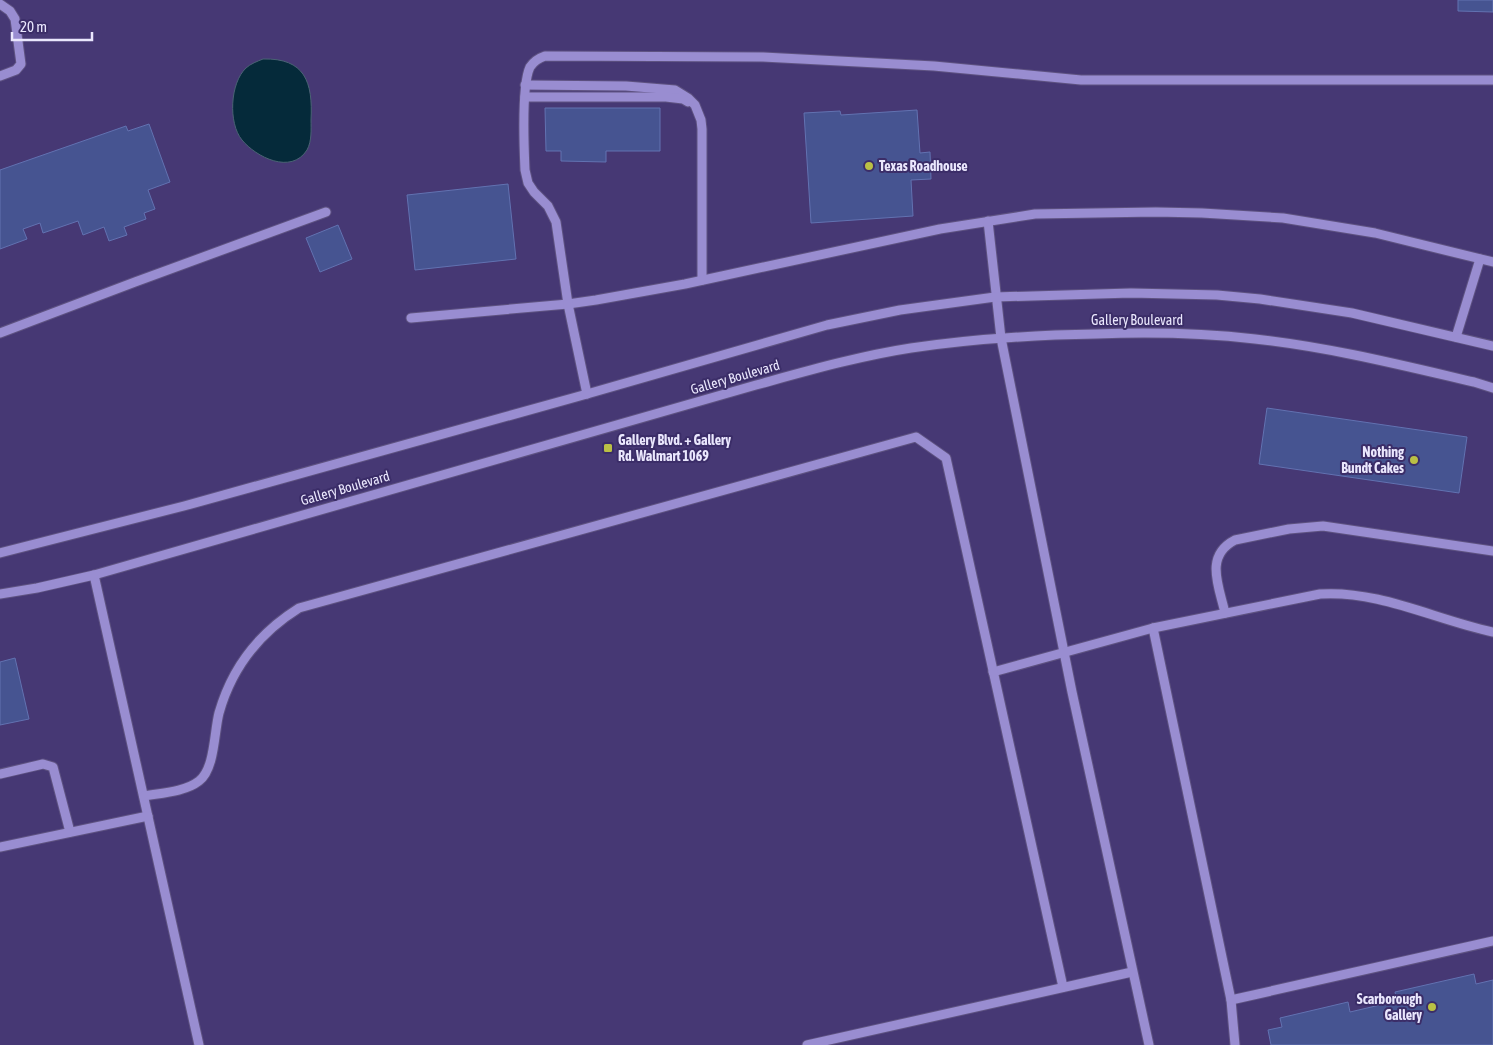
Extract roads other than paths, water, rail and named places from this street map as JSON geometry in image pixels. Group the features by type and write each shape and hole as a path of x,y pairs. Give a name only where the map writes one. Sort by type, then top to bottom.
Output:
{"street":[{"path":"0,4 10,11 15,19 21,64 16,70 0,76"},
{"path":"587,394 568,304 556,222 548,206 528,183 525,170 525,85 530,68 534,62 546,56 763,57 934,66 1081,80 1493,80"},
{"path":"525,85 660,88 675,90 695,105 701,120 702,129 702,280"},
{"path":"525,97 666,97 683,99 695,105"},
{"path":"0,333 326,212"},
{"path":"411,318 568,304 702,280 988,220 1035,214 1087,212 1202,213 1283,218 1375,233 1493,262"},
{"path":"988,220 1000,338 1148,1045"},
{"path":"1456,336 1480,258"},
{"name":"Gallery Boulevard","path":"0,553 184,506 827,325 900,310 995,297 1131,292 1217,296 1260,299 1352,313 1493,346"},
{"name":"Gallery Boulevard","path":"0,594 37,588 94,574 795,374 911,348 1038,334 1131,332 1206,335 1255,339 1345,352 1493,388"},
{"path":"144,796 186,787 198,782 206,774 219,714 229,687 242,661 259,639 280,620 299,608 916,437 946,458 1063,987"},
{"path":"1225,613 1217,576 1216,559 1227,545 1235,540 1289,529 1323,526 1493,551"},
{"path":"94,574 200,1045"},
{"path":"993,672 1152,628 1320,594 1338,593 1367,597 1469,627 1493,632"},
{"path":"1152,628 1231,1000 1235,1045"},
{"path":"0,774 43,764 53,767 70,832"},
{"path":"0,847 148,816"},
{"path":"1231,1000 1493,941"},
{"path":"807,1045 1132,972"}],"water":[{"path":"263,59 277,60 297,68 304,75 308,84 311,106 310,143 307,150 300,157 292,161 274,161 256,152 242,140 234,124 233,103 237,83 246,68"}],"place":[{"name":"Texas Roadhouse","path":"869,166"},
{"name":"Gallery Blvd. + Gallery Rd. Walmart 1069","path":"608,448"},
{"name":"Nothing Bundt Cakes","path":"1414,460"},
{"name":"Scarborough Gallery","path":"1432,1007"}]}
